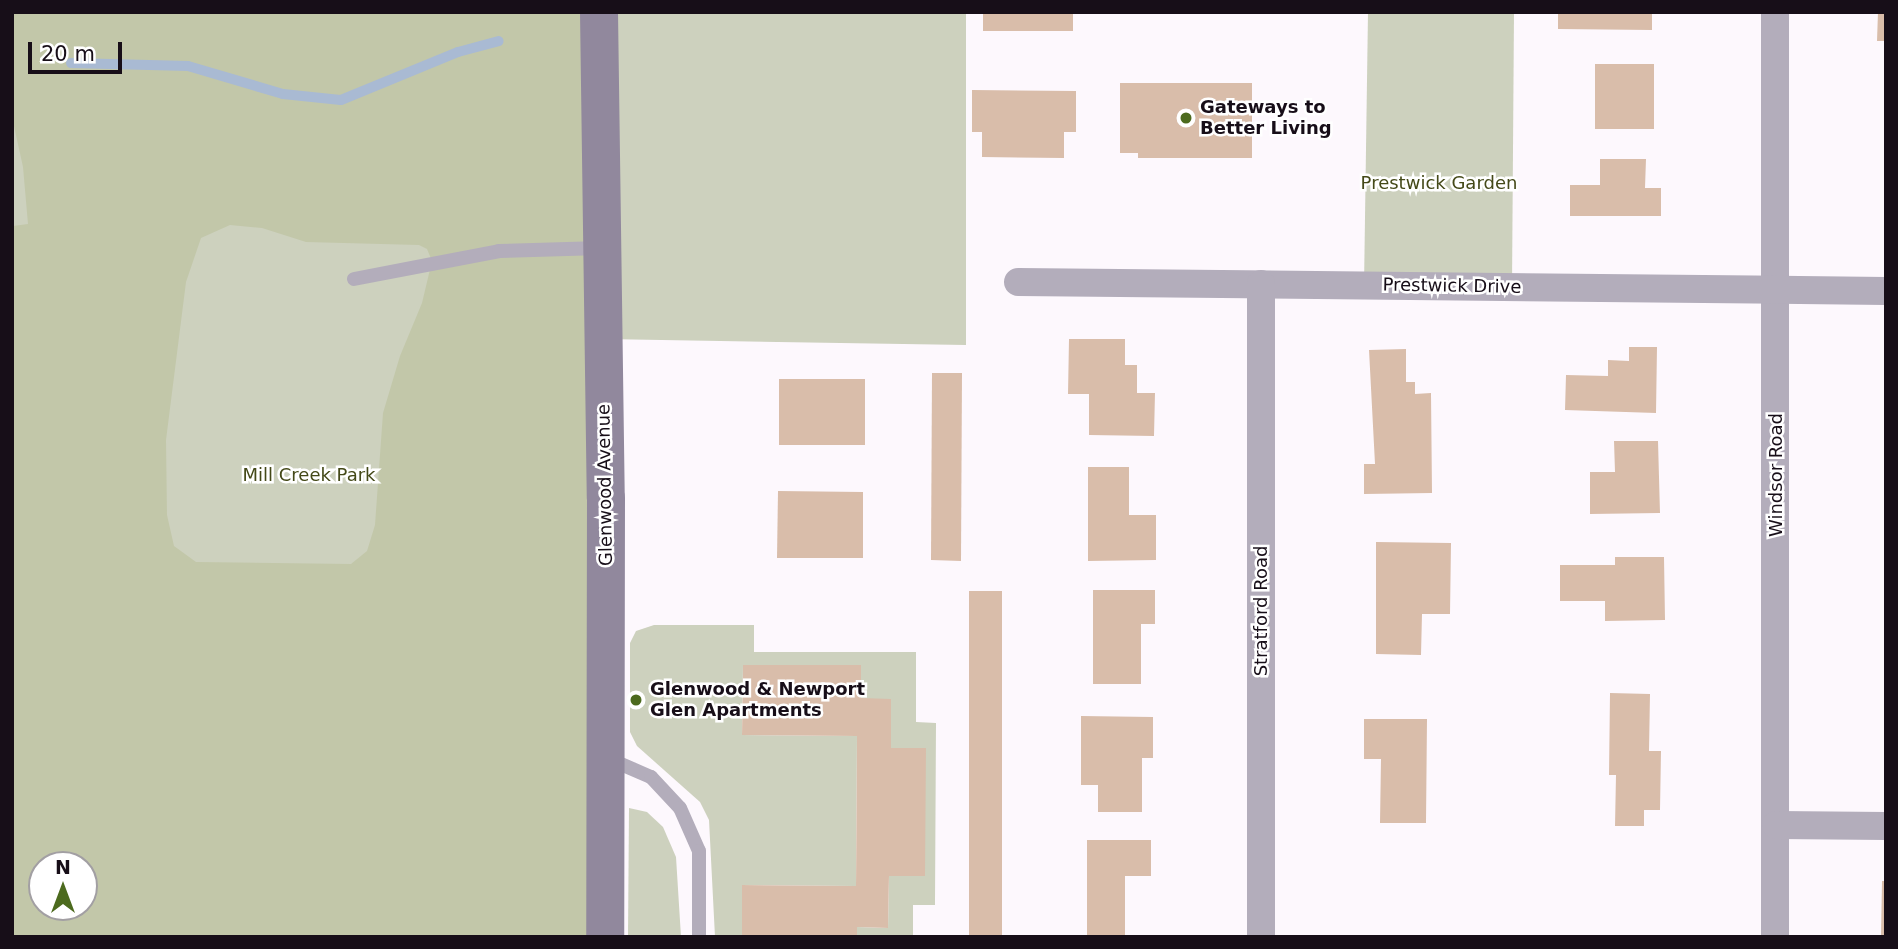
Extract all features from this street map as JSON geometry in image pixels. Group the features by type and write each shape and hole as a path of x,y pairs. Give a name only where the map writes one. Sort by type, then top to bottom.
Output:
{"street":[{"name":"Windsor Road","path":"1775,12 1776,937"},
{"name":"Glenwood Avenue","path":"593,19 602,247 605,937"},
{"name":"Prestwick Drive","path":"1018,282 1886,291"},
{"name":"Stratford Road","path":"1261,937 1262,284"},
{"path":"1776,825 1886,826"}],"lane":[{"path":"354,279 499,251 602,247"},
{"path":"605,757 651,777 680,808 699,851 699,937"}],"green space":[{"name":"Mill Creek Park","path":"12,12 966,12 966,345 603,339 605,937 12,937"},
{"name":"Mill Creek Park","path":"12,12 580,12 599,34 605,937 12,937 12,218 13,226 28,224 23,167 12,117","holes":["230,225 262,228 306,242 419,245 427,249 432,261 422,303 400,356 383,413 375,525 367,551 351,564 196,562 174,546 167,515 166,440 186,282 201,238"]},
{"name":"Prestwick Garden","path":"1368,12 1514,12 1512,287 1364,286"},
{"path":"654,625 754,625 754,652 916,652 916,722 936,723 935,905 913,905 913,937 857,937 857,927 888,928 889,876 925,748 891,748 861,698 861,665 743,665 742,735 857,736 856,886 742,885 742,937 715,937 709,820 700,802 637,746 630,732 630,643 636,631"},
{"path":"629,808 647,812 663,827 676,857 681,937 628,937"}],"building":[{"path":"983,12 1073,12 1073,31 983,31"},
{"path":"1558,12 1652,12 1652,30 1558,29"},
{"path":"1878,12 1886,12 1886,41 1877,41"},
{"path":"1595,64 1654,64 1654,129 1595,129"},
{"name":"Gateways to Better Living","path":"1120,83 1252,83 1252,158 1138,158 1138,153 1120,153"},
{"path":"972,90 1076,91 1076,132 1064,132 1064,158 982,157 982,132 972,132"},
{"path":"1600,159 1646,159 1645,188 1661,188 1661,216 1570,216 1570,185 1600,185"},
{"path":"1069,339 1125,339 1125,365 1137,365 1137,393 1155,393 1154,436 1089,435 1089,394 1068,394"},
{"path":"1629,347 1657,347 1656,413 1565,410 1566,375 1608,376 1608,360 1629,361"},
{"path":"1406,349 1406,382 1415,382 1415,394 1431,393 1432,493 1364,494 1364,464 1375,464 1369,350"},
{"path":"932,373 962,373 961,561 931,560"},
{"path":"779,379 865,379 865,445 779,445"},
{"path":"1614,441 1658,441 1660,513 1590,514 1590,472 1615,472"},
{"path":"1088,467 1129,467 1129,515 1156,515 1156,560 1088,561"},
{"path":"778,491 863,492 863,558 777,558"},
{"path":"1376,542 1451,543 1450,614 1422,614 1421,655 1376,654"},
{"path":"1615,557 1664,557 1665,620 1605,621 1605,601 1560,601 1560,565 1615,565"},
{"path":"1093,590 1155,590 1155,624 1141,624 1141,684 1093,684"},
{"path":"969,591 1002,591 1002,937 969,937"},
{"path":"743,665 861,665 861,698 891,699 891,748 926,748 925,876 889,876 888,928 857,927 857,937 742,937 742,885 856,886 857,736 742,735"},
{"path":"1610,693 1650,694 1649,751 1661,751 1660,810 1644,810 1644,826 1615,826 1616,775 1609,775"},
{"path":"1081,716 1153,717 1153,758 1142,758 1142,812 1098,812 1098,785 1081,785"},
{"path":"1364,719 1427,719 1426,823 1380,823 1381,759 1364,759"},
{"path":"1087,840 1151,840 1151,876 1125,876 1125,937 1087,937"},
{"path":"1882,881 1886,881 1886,936 1881,936"}],"waterway":[{"path":"71,63 188,66 283,94 341,100 458,52 499,41"}],"place":[{"name":"Gateways to Better Living","path":"1186,118"},
{"name":"Glenwood & Newport Glen Apartments","path":"636,700"}]}
